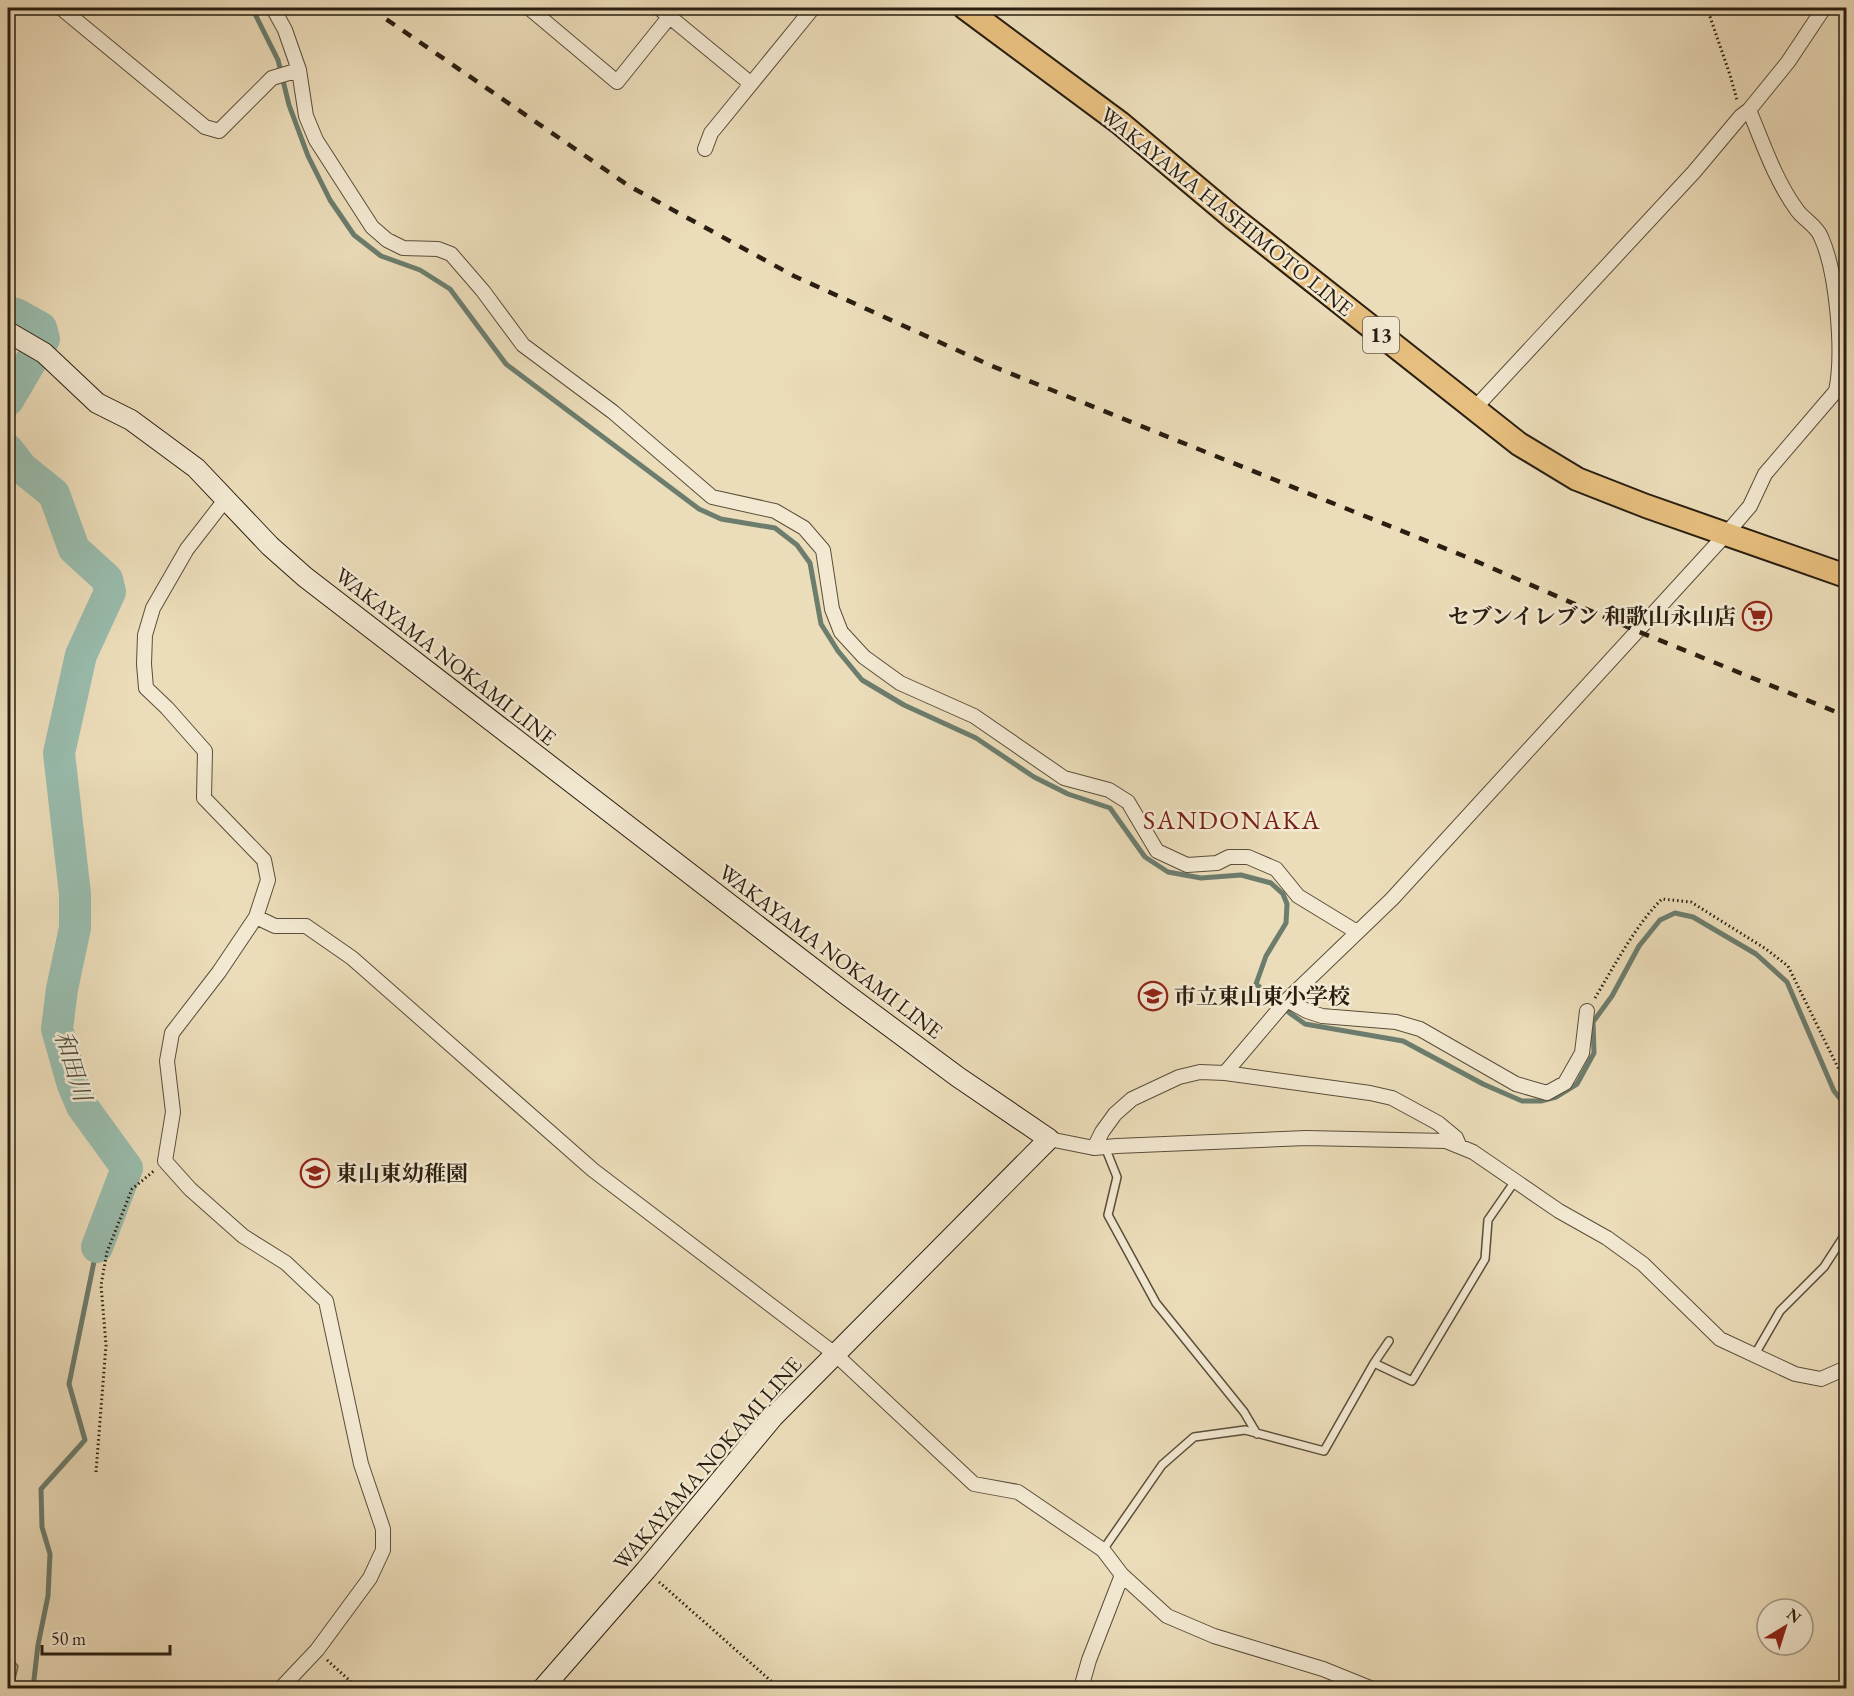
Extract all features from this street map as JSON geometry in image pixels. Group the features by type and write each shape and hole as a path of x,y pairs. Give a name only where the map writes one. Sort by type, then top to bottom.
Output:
{"main road":[{"name":"WAKAYAMA HASHIMOTO LINE","path":"965,8 1120,123 1232,217 1519,444 1576,479 1846,576"},
{"name":"WAKAYAMA NOKAMI LINE","path":"8,332 40,350 97,404 131,420 196,468 270,546 324,591 846,994 958,1077 1049,1139 773,1417 646,1570 543,1689"}],"street":[{"path":"61,8 205,128 219,132 272,78 299,70"},
{"path":"273,8 285,30 299,70 306,116 316,140 372,227 387,240 402,248 438,249 451,254 523,345 613,412 712,497 775,511 804,528 824,550 832,609 841,632 864,657 900,683 974,716 1064,778 1109,790 1128,802 1157,851 1187,865 1217,863 1228,856 1248,857 1276,869 1298,896 1357,932"},
{"path":"530,8 617,82 665,12 750,84"},
{"path":"705,149 711,133 813,8"},
{"path":"1474,409 1745,113 1788,62 1824,8"},
{"path":"1225,1073 1287,1000 1392,899 1726,533 1750,506 1766,474 1836,391 1840,374 1838,322 1831,268 1821,235 1797,210 1745,113"},
{"path":"225,500 187,549 153,608 145,635 146,688 205,751 204,798 264,861 268,880 256,917 219,972 172,1033 168,1061 173,1112 165,1161 190,1189 243,1236 286,1263 326,1301 361,1464 383,1529 383,1550 370,1578 317,1650 281,1689"},
{"path":"256,917 275,926 306,926 352,958 593,1170 835,1354 974,1484 1018,1492 1103,1550 1122,1575 1167,1616 1214,1636 1323,1669 1370,1689"},
{"path":"1287,1000 1322,1016 1396,1022 1420,1029 1516,1084 1547,1093 1565,1083 1582,1053 1587,1011"},
{"path":"1100,1148 1102,1132 1115,1114 1132,1098 1179,1077 1200,1072 1225,1073 1392,1098 1438,1123 1456,1138 1460,1147"},
{"path":"1049,1139 1100,1148 1306,1138 1446,1141 1473,1152 1558,1211 1607,1238 1643,1264 1720,1339 1795,1374 1821,1379 1846,1368"},
{"path":"1081,1689 1089,1660 1122,1575"}],"lane":[{"path":"1100,1148 1118,1177 1108,1215 1156,1303 1244,1412 1257,1434"},
{"path":"1374,1363 1412,1381 1485,1259 1488,1220 1515,1181"},
{"path":"1754,1356 1780,1311 1824,1267 1846,1233"},
{"path":"1103,1550 1162,1465 1194,1437 1245,1430 1324,1451 1389,1341"}],"path":[{"path":"1707,8 1745,113"},
{"path":"1587,1011 1621,955 1662,899 1691,902 1788,966 1846,1084"},
{"path":"96,1472 106,1345 101,1285 107,1252 132,1189 165,1161"},
{"path":"646,1570 779,1689"},
{"path":"317,1650 358,1689"}],"green space":[{"path":"8,1655 18,1666 13,1688 8,1688"}],"waterway":[{"path":"252,8 278,60 289,105 308,156 330,200 354,235 381,256 420,270 450,289 506,364 699,509 721,519 775,528 797,545 810,563 821,624 838,651 862,680 904,705 976,738 1034,777 1068,794 1110,808 1145,857 1168,872 1201,878 1241,875 1271,883 1283,894 1287,904 1286,923 1266,956 1256,984 1305,1024 1403,1041 1483,1084 1522,1101 1541,1101 1556,1097 1577,1084 1594,1053 1593,1022 1612,996 1639,946 1660,920 1675,913 1693,917 1756,954 1787,982 1834,1091 1846,1106"},
{"name":"和田川","path":"8,312 41,328 44,339 8,400"},
{"name":"和田川","path":"8,450 22,468 54,494 74,549 107,579 110,592 81,655 59,753 75,894 75,928 62,989 57,1029 73,1085 82,1106 127,1168 97,1247"},
{"name":"和田川","path":"33,1688 38,1645 48,1596 50,1554 42,1527 41,1489 85,1440 69,1384 97,1247"}],"railway":[{"path":"370,8 629,186 794,276 992,366 1464,556 1637,631 1846,716"}],"place":[{"name":"セブンイレブン 和歌山永山店","path":"1757,616"},
{"name":"市立東山東小学校","path":"1153,996"},
{"name":"東山東幼稚園","path":"315,1173"}],"district":[{"name":"SANDONAKA","path":"1232,820"}]}
